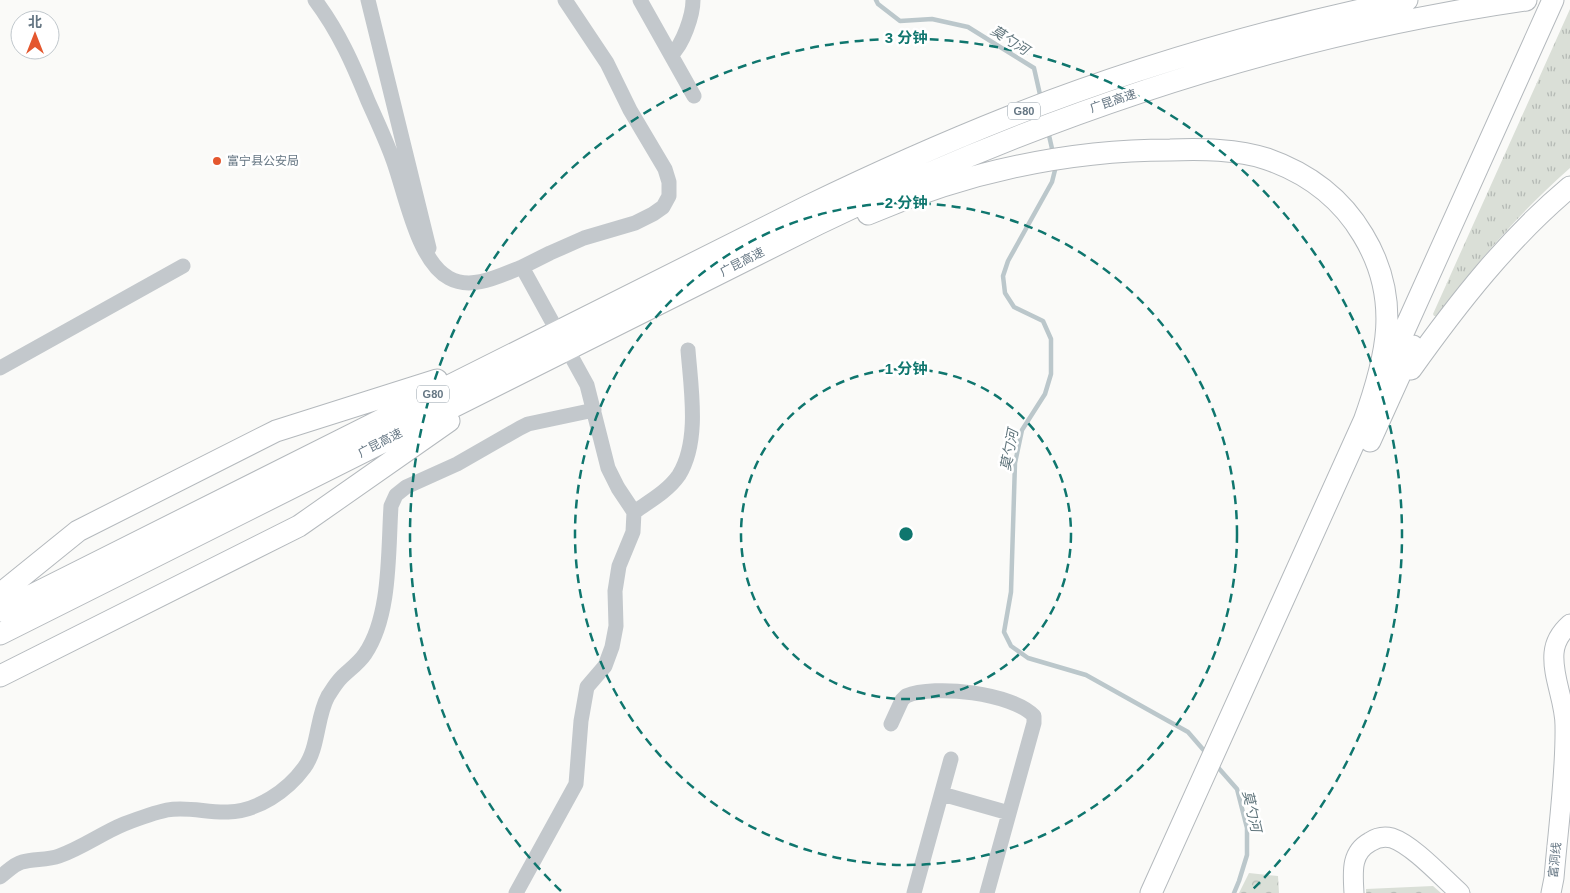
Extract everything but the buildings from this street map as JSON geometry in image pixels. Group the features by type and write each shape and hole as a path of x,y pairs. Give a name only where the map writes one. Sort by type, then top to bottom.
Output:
{"highway":[{"name":"广昆高速","path":"0,611 874,195 1288,27 1407,0"},
{"name":"广昆高速","path":"1189,66 1293,47 1364,30 1526,0"},
{"path":"1369,427 1553,0"},
{"path":"1167,893 1196,812 1236,722 1369,427 1569,0"},
{"path":"874,195 953,183 1030,163 1109,152 1168,150 1228,151 1247,154 1284,165 1324,190 1345,210 1357,225 1382,277 1387,315 1385,353 1374,390 1369,427"},
{"path":"1369,427 1481,276 1538,216 1570,187"},
{"name":"广昆高速","path":"0,634 504,370 623,322 874,195"},
{"path":"0,594 78,531 276,431 504,370"},
{"path":"0,676 299,526 504,370"},
{"path":"1151,893 1196,812"}],"main road":[{"name":"富洞线","path":"1551,893 1554,878 1565,741 1563,704 1554,654 1556,641 1563,630 1570,624"},
{"path":"1354,893 1353,870 1357,855 1370,841 1383,837 1390,837 1408,847 1460,893"}],"street":[{"path":"315,0 346,47 392,157 414,228 428,254 441,272 450,279 462,282 482,281 522,267 550,252 584,238 635,222 653,214 663,206 669,196 669,182 665,170 630,110 607,64 565,0"},
{"path":"368,0 430,244 428,254"},
{"path":"640,0 694,96"},
{"path":"671,55 680,45 693,7 693,0"},
{"path":"0,368 183,266"},
{"path":"516,893 576,784 581,721 587,687 605,666 612,647 616,626 615,591 619,566 633,532 634,512 618,488 608,468 587,385 522,267"},
{"path":"634,512 661,494 678,476 688,455 693,422 688,350"},
{"path":"0,877 20,862 58,856 80,847 123,824 168,810 195,809 228,812 247,809 269,800 286,787 305,767 312,752 318,721 327,698 339,679 364,656 374,639 380,621 385,594 391,506 396,495 406,487 457,464 528,424 594,410"},
{"path":"891,724 902,700 906,696 946,691 964,691 997,698 1032,713 1034,716 1034,723 987,893"},
{"path":"914,893 951,759"},
{"path":"942,794 1009,813"}],"green space":[{"path":"1570,9 1570,168 1516,220 1467,276 1437,316 1434,316 1433,314"},
{"path":"1249,873 1278,876 1279,893 1239,893"},
{"path":"1433,886 1441,893 1366,893 1366,889"}],"waterway":[{"name":"莫勺河","path":"876,0 878,4 900,21 932,19 968,27 1034,68 1041,99"},
{"name":"莫勺河","path":"1048,131 1053,153"},
{"name":"莫勺河","path":"1056,166 1052,182 1008,261 1003,276 1005,293 1014,307 1043,321 1051,339 1051,374 1045,394 1022,430 1015,463 1011,592 1004,632 1011,646 1028,658 1086,675 1188,732 1207,754"},
{"name":"莫勺河","path":"1215,764 1237,789 1247,828 1247,855 1234,893"}],"place":[{"name":"富宁县公安局","path":"217,161"}]}
